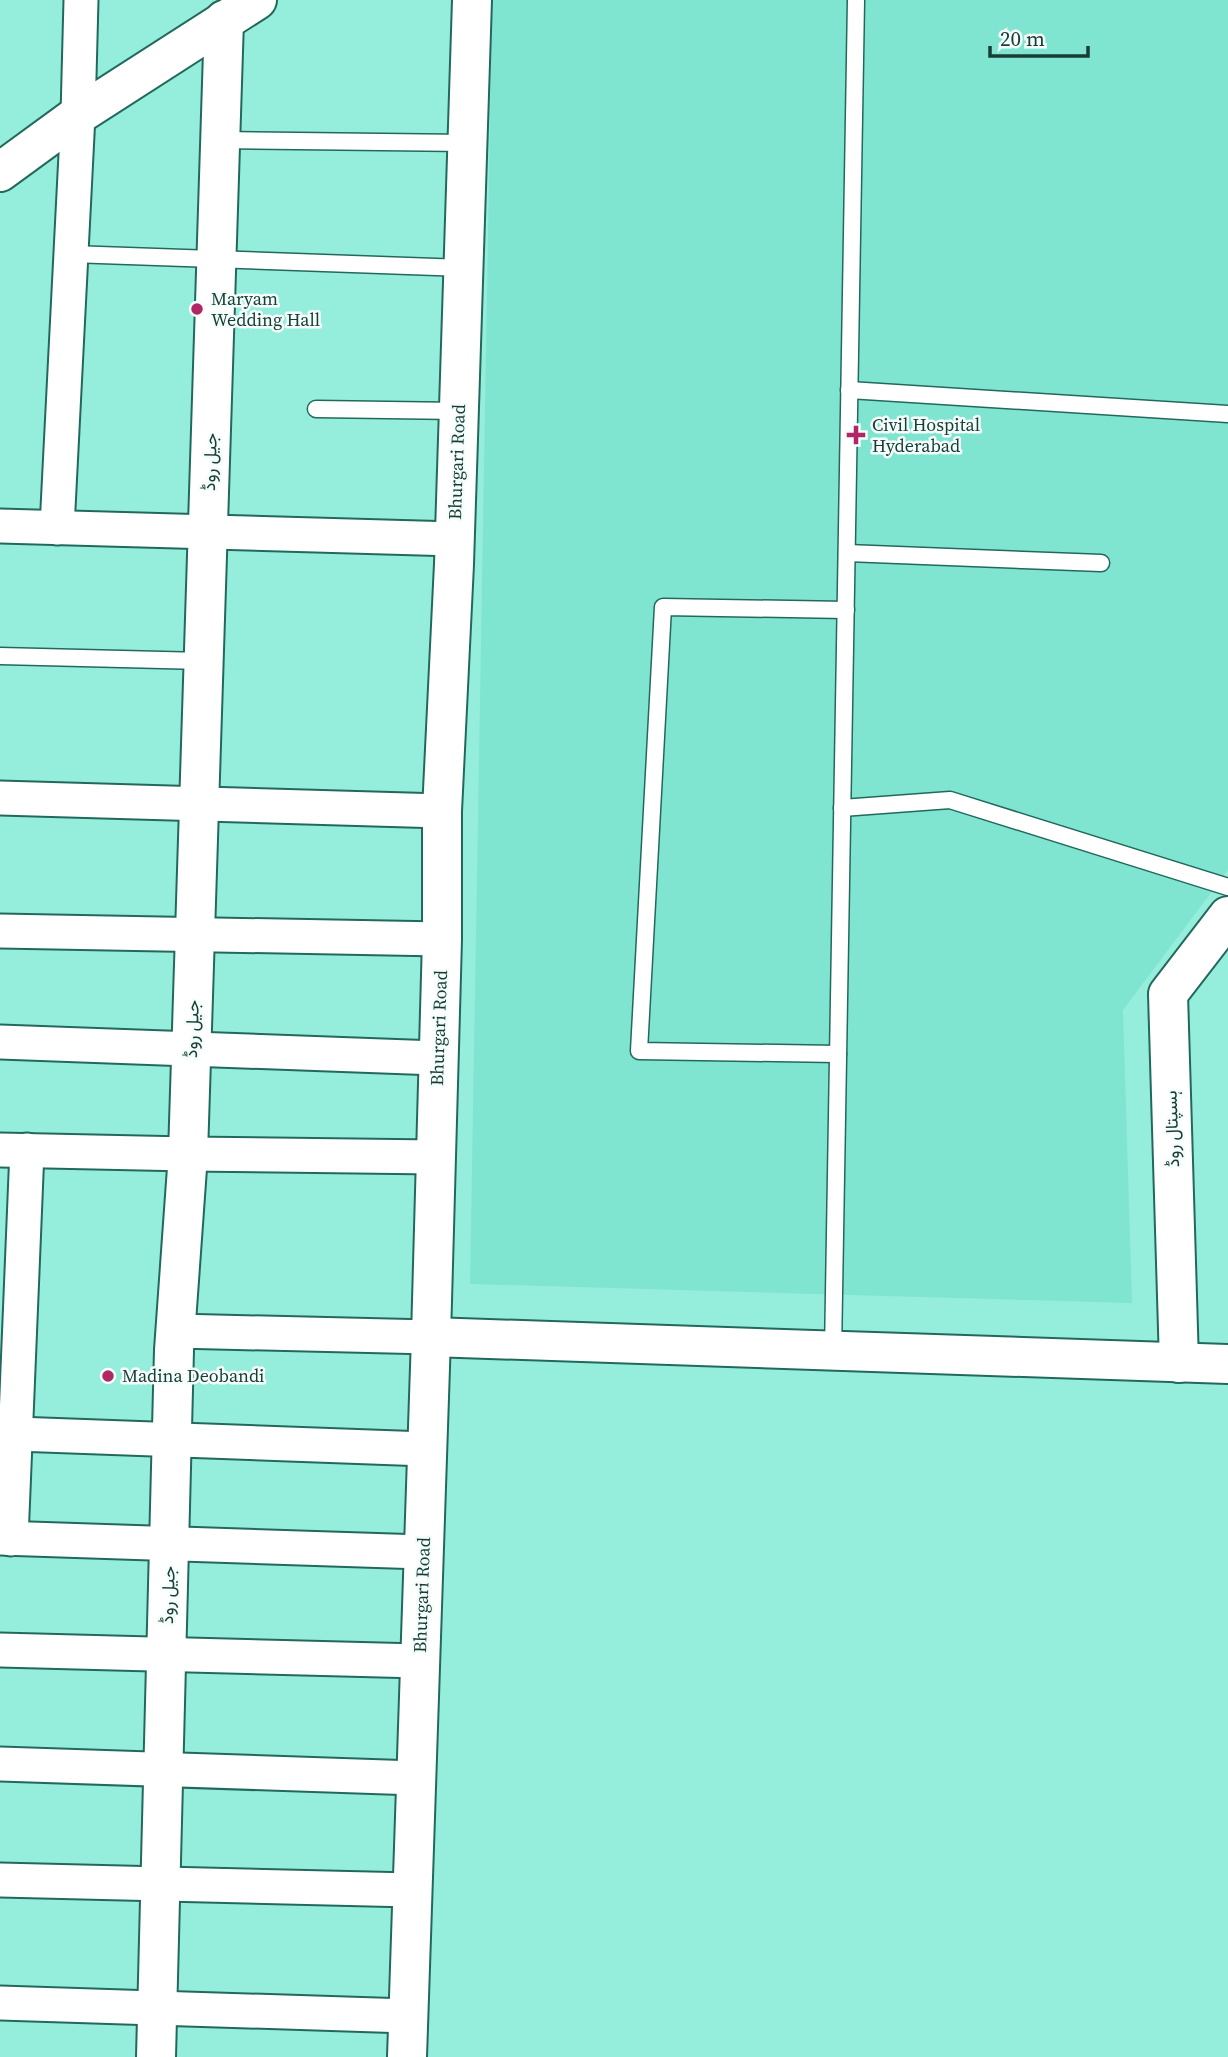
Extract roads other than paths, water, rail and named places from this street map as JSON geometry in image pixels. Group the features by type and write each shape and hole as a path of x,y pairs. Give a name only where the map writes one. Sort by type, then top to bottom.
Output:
{"street":[{"path":"57,528 78,115 81,0"},
{"path":"0,172 224,10 257,0"},
{"name":"Bhurgari Road","path":"407,2057 431,1337 442,939 442,811 455,539 472,0"},
{"name":"جیل روڈ","path":"156,2057 172,1440 192,1049 224,10"},
{"path":"0,526 455,539"},
{"path":"0,798 442,811"},
{"name":"ہسپتال روڈ","path":"1179,1363 1168,994 1228,916"},
{"path":"0,931 442,939"},
{"path":"0,1042 438,1058"},
{"path":"423,1552 6,1539 16,1434 14,1150 436,1157"},
{"path":"176,1331 1228,1364"},
{"path":"16,1434 426,1449"},
{"path":"0,1650 420,1661"},
{"path":"0,1764 415,1778"},
{"path":"0,1880 412,1890"},
{"path":"0,2003 408,2016"}],"lane":[{"path":"833,1352 856,0"},
{"path":"220,140 467,143"},
{"path":"71,254 464,268"},
{"path":"849,390 1228,414"},
{"path":"316,409 459,411"},
{"path":"846,553 1101,563"},
{"path":"838,1054 639,1051 663,607 846,610"},
{"path":"0,656 203,661"},
{"path":"842,808 950,800 1228,887"}],"place":[{"name":"Maryam Wedding Hall","path":"197,309"},
{"name":"Civil Hospital Hyderabad","path":"856,435"},
{"name":"Madina Deobandi","path":"108,1376"}]}
